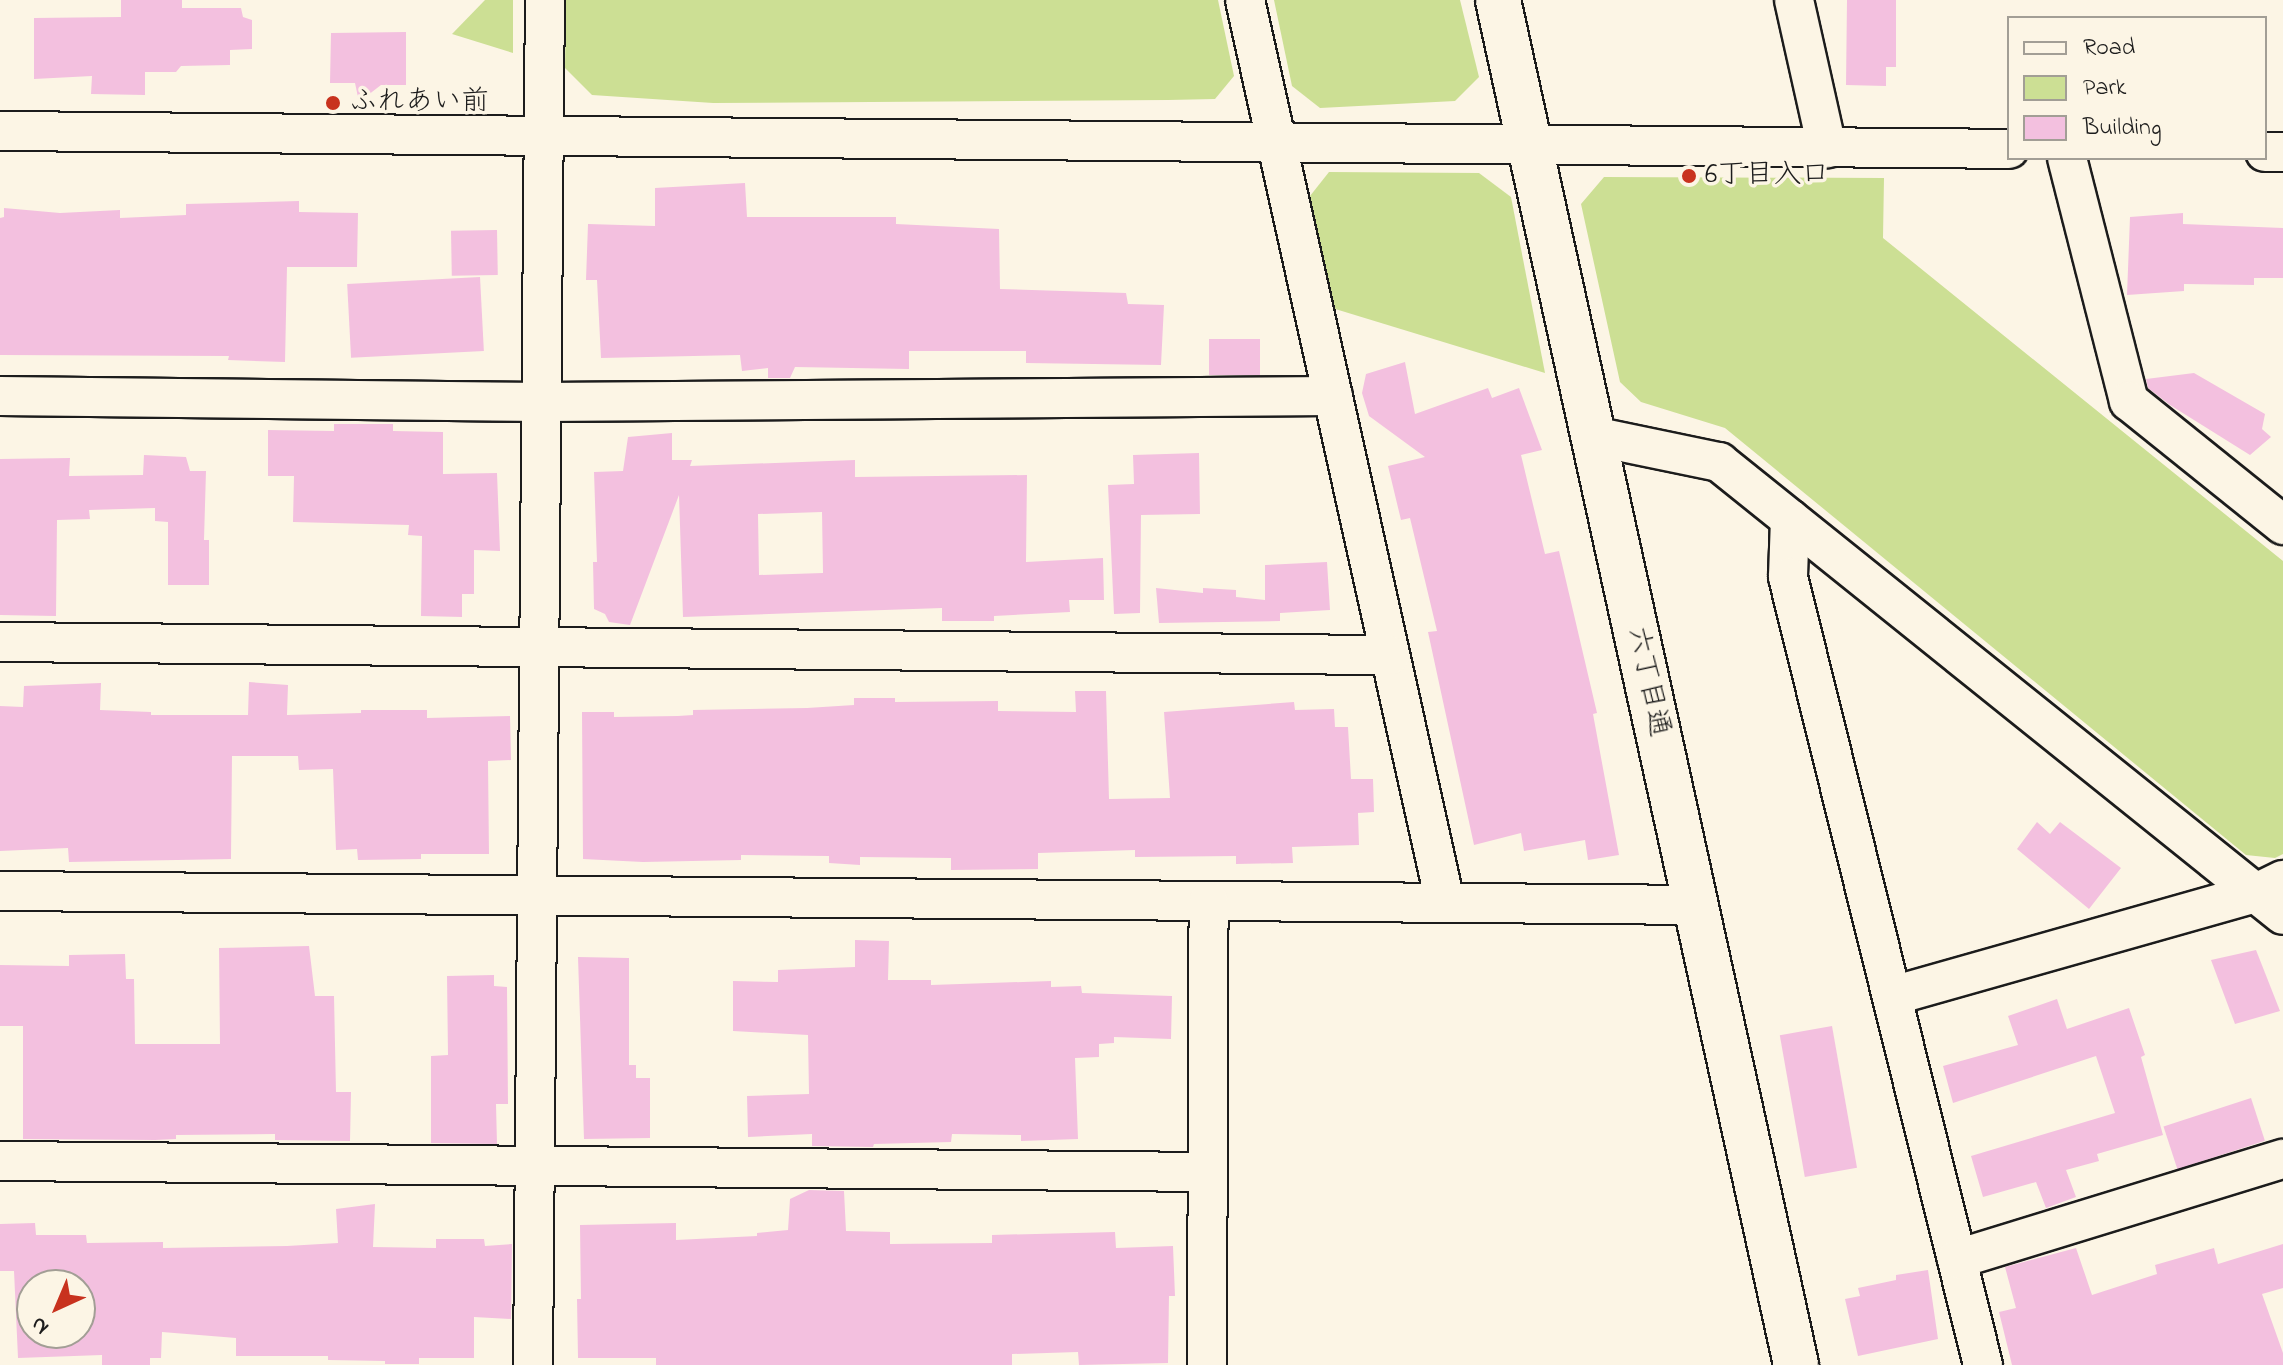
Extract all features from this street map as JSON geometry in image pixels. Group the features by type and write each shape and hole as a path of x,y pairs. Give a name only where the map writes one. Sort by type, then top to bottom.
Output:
{"street":[{"path":"533,1365 547,136 545,0"},
{"path":"1245,0 1445,902"},
{"name":"六丁目通","path":"1498,0 1796,1365"},
{"path":"1794,0 1827,148"},
{"path":"0,131 2007,149"},
{"path":"2068,160 2129,401 2283,525"},
{"path":"0,396 544,402 1333,396"},
{"path":"1593,436 1719,462 2274,896"},
{"path":"1790,519 1788,577 1983,1365"},
{"path":"0,642 1390,655"},
{"path":"0,891 1696,905"},
{"path":"1892,996 2274,896"},
{"path":"1207,1365 1209,901"},
{"path":"1957,1259 2283,1159"},
{"path":"0,1161 1208,1172"}],"green space":[{"path":"485,0 513,0 513,53 452,34"},
{"path":"566,0 1218,0 1234,76 1215,99 713,103 592,95 565,68"},
{"path":"1274,0 1460,0 1479,77 1455,101 1320,108 1292,86"},
{"path":"1329,172 1479,173 1511,197 1545,373 1332,308 1310,196"},
{"path":"1604,177 1884,178 1883,238 2283,561 2283,854 2275,858 2246,855 1725,428 1641,402 1620,382 1581,204"}],"building":[{"path":"121,0 182,0 182,8 241,8 243,17 252,20 252,49 230,50 230,65 181,66 176,72 145,72 145,95 91,94 92,76 34,79 34,18 121,17"},
{"path":"1847,0 1896,0 1896,67 1886,67 1886,86 1846,85"},
{"path":"406,32 406,85 381,85 359,102 355,83 330,83 331,33"},
{"path":"745,183 747,217 896,217 896,224 999,229 1000,289 1126,293 1128,304 1164,305 1161,365 1026,363 1026,351 909,351 909,369 795,367 790,378 768,378 768,368 742,371 740,355 601,358 597,280 586,280 588,224 655,226 655,188"},
{"path":"299,201 299,212 358,213 357,267 287,267 285,362 228,360 229,356 0,355 0,218 4,217 4,208 60,213 120,210 120,218 186,215 186,204"},
{"path":"2183,213 2183,224 2283,228 2283,278 2254,278 2254,285 2184,284 2184,291 2127,295 2130,217"},
{"path":"497,230 498,275 452,276 451,231"},
{"path":"480,277 484,351 351,358 347,284"},
{"path":"1209,339 1260,339 1260,375 1209,375"},
{"path":"1405,362 1415,414 1488,388 1492,398 1519,388 1542,450 1521,455 1545,554 1559,551 1597,713 1593,714 1619,855 1588,860 1585,840 1524,851 1521,833 1474,845 1428,632 1437,631 1410,518 1401,520 1388,466 1425,457 1369,416 1362,393 1366,374"},
{"path":"2194,373 2265,414 2262,429 2271,437 2250,455 2148,388 2146,379"},
{"path":"334,424 393,424 393,431 443,432 443,474 497,473 500,551 474,550 474,594 462,594 462,617 421,616 422,536 408,535 409,525 293,522 294,476 268,476 268,430 334,431"},
{"path":"672,433 672,460 692,460 690,466 855,460 855,477 1027,475 1026,562 1103,558 1104,600 1069,600 1070,612 994,616 994,621 942,621 942,608 683,617 679,495 630,625 609,622 605,614 594,609 593,562 597,562 594,472 623,471 628,437","holes":["822,512 823,573 759,575 758,514"]},
{"path":"1199,453 1200,514 1141,515 1140,613 1114,614 1108,485 1134,484 1133,455"},
{"path":"144,455 186,457 190,471 206,471 204,540 209,540 209,585 168,585 168,522 155,521 155,508 89,510 90,519 57,520 56,616 0,615 0,459 70,458 69,476 143,475"},
{"path":"1327,562 1330,610 1280,613 1280,621 1159,623 1156,588 1203,593 1203,588 1236,590 1236,597 1265,600 1265,565"},
{"path":"249,682 288,685 287,715 427,710 427,718 510,716 511,760 488,761 489,854 421,854 421,859 358,860 357,849 336,850 333,769 299,770 298,756 232,756 231,859 69,862 68,848 0,851 0,706 23,707 24,686 101,683 100,710 151,712 151,715 248,715"},
{"path":"1075,691 1106,691 1109,799 1170,798 1164,712 1294,702 1295,710 1334,709 1335,727 1348,727 1351,779 1373,779 1374,812 1358,813 1359,845 1292,847 1293,863 1236,864 1236,856 1135,857 1135,850 1038,853 1038,869 951,870 951,858 860,857 860,865 829,863 829,856 741,855 741,860 643,862 583,859 582,712 614,712 614,717 678,716 693,715 693,710 807,708 854,705 854,698 895,698 895,702 998,701 998,711 1076,712"},
{"path":"2037,822 2050,834 2060,822 2121,868 2089,909 2017,849"},
{"path":"855,940 889,941 888,980 931,980 931,985 1051,981 1051,987 1081,986 1082,993 1172,996 1171,1039 1114,1037 1114,1043 1099,1044 1099,1057 1075,1058 1078,1139 1021,1141 1021,1135 952,1134 951,1142 874,1144 873,1147 812,1146 812,1134 748,1137 747,1096 809,1094 808,1035 733,1031 733,981 778,982 778,970 855,967"},
{"path":"309,946 315,996 334,996 336,1092 351,1092 350,1141 275,1140 275,1134 176,1135 176,1139 155,1140 23,1139 23,1026 0,1026 0,965 69,966 69,955 125,954 126,979 134,979 135,1044 220,1044 219,948"},
{"path":"2256,950 2280,1011 2235,1024 2211,960"},
{"path":"578,957 629,958 629,1065 636,1065 636,1078 650,1078 650,1138 584,1139"},
{"path":"494,975 494,986 507,987 508,1104 496,1104 497,1144 431,1143 431,1056 448,1055 447,976"},
{"path":"2057,999 2067,1029 2129,1008 2145,1055 2141,1057 2163,1135 2097,1154 2099,1161 2066,1170 2076,1197 2046,1208 2036,1182 1983,1197 1971,1156 2115,1113 2096,1056 1953,1103 1943,1066 2018,1045 2008,1016"},
{"path":"1832,1026 1857,1168 1805,1177 1780,1035"},
{"path":"2251,1098 2265,1141 2177,1169 2164,1126"},
{"path":"809,1190 844,1191 846,1231 890,1232 890,1244 992,1243 992,1235 1115,1232 1116,1248 1173,1246 1175,1296 1169,1296 1168,1363 1079,1365 1078,1352 1012,1354 1012,1365 656,1365 656,1358 578,1358 580,1225 676,1223 676,1240 757,1236 757,1233 788,1230 790,1199"},
{"path":"375,1204 373,1247 436,1248 436,1239 484,1239 485,1246 512,1244 511,1319 474,1317 474,1358 419,1358 419,1364 328,1360 328,1356 236,1356 236,1338 162,1332 161,1358 150,1358 150,1365 102,1365 102,1355 18,1358 18,1349 96,1349 96,1269 16,1269 16,1314 14,1271 0,1271 0,1224 35,1223 36,1235 86,1235 87,1243 163,1242 163,1248 338,1243 336,1209"},
{"path":"2283,1244 2283,1288 2262,1294 2283,1353 2283,1365 2012,1365 1999,1312 2016,1308 2005,1267 2076,1248 2092,1295 2157,1274 2155,1265 2214,1248 2218,1264"},
{"path":"1928,1270 1938,1339 1858,1356 1845,1299 1860,1296 1858,1288 1896,1280 1896,1275"}],"place":[{"name":"ふれあい前","path":"333,103"},
{"name":"6丁目入口","path":"1689,176"}]}
